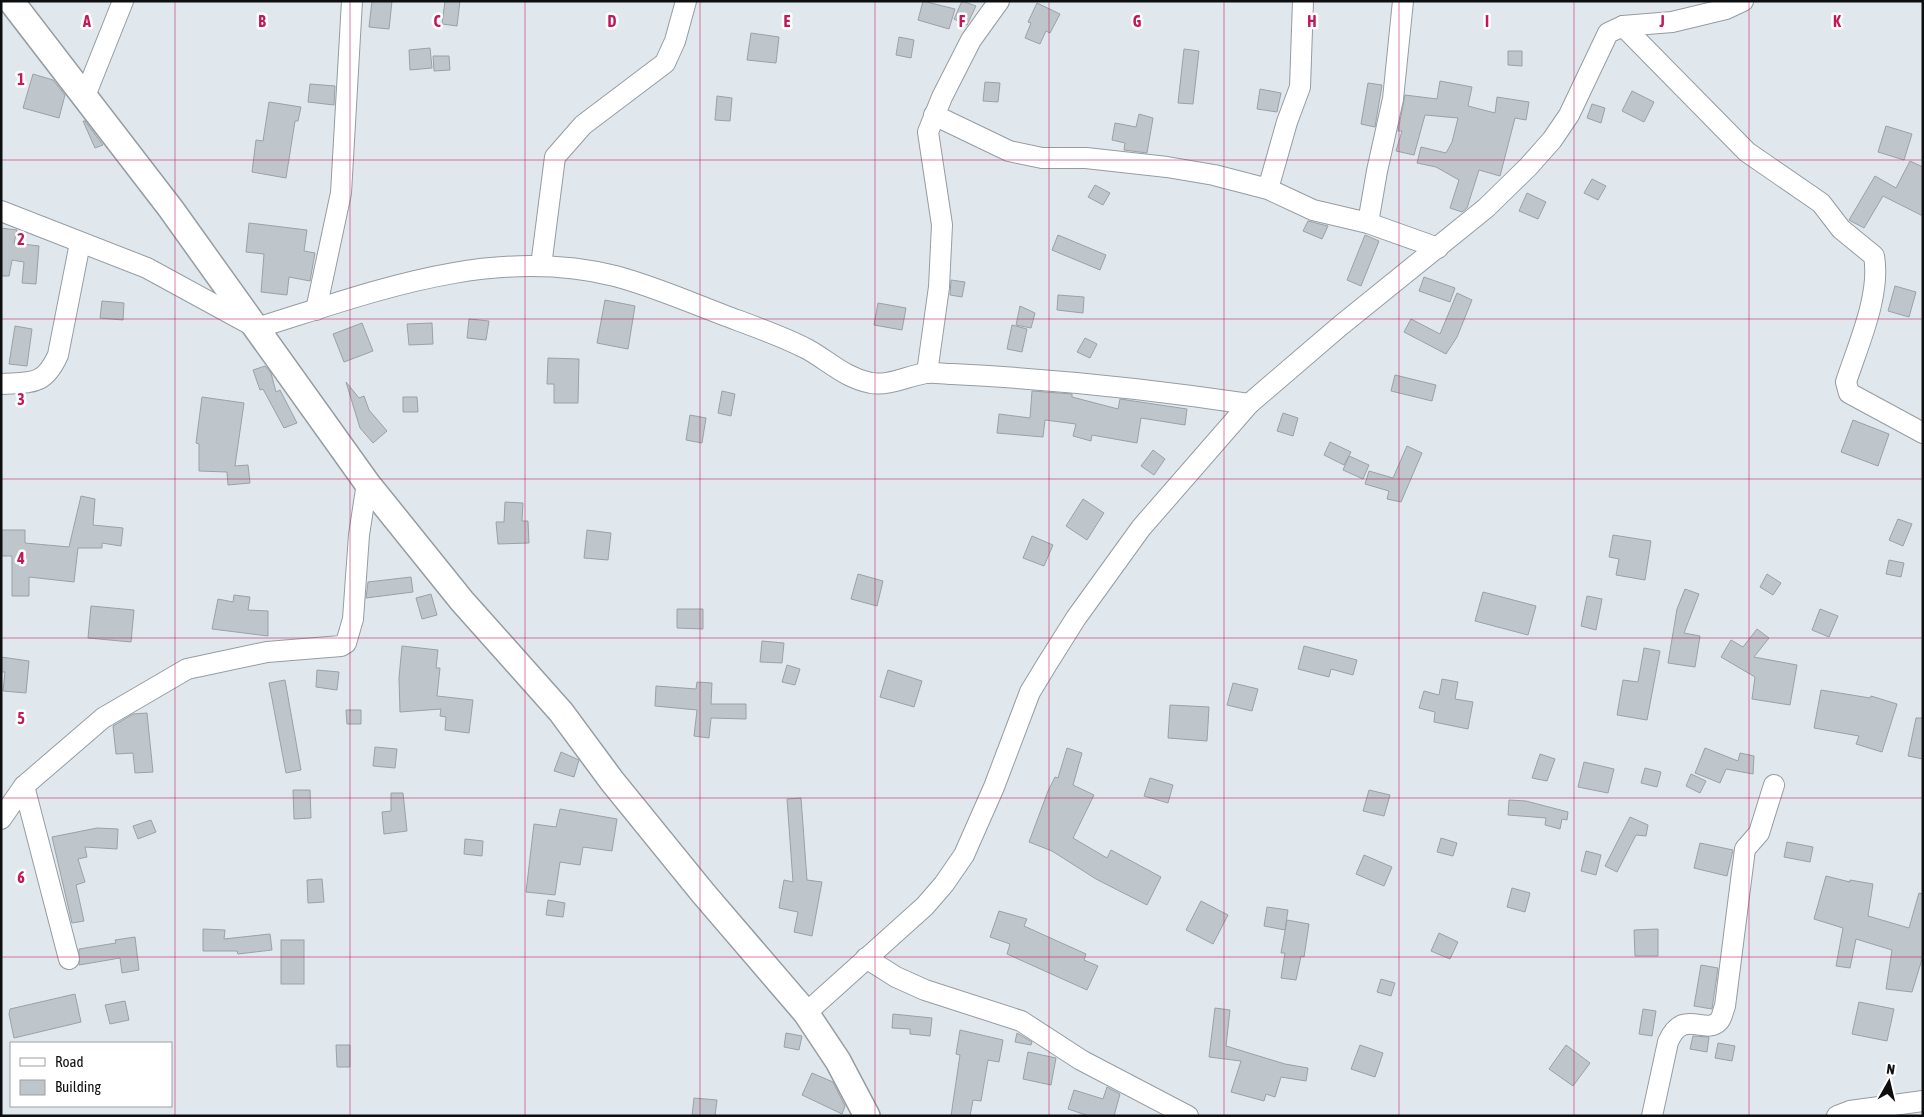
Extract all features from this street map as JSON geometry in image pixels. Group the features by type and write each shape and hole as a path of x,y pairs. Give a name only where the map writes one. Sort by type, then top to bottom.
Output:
{"street":[{"path":"11,1 85,96 258,328 367,483 462,601 561,712 612,781 660,841 806,1013 838,1061 868,1116"},
{"path":"85,96 123,1"},
{"path":"316,310 341,193 352,1"},
{"path":"541,266 555,157 583,125 664,63 675,41 686,1"},
{"path":"927,373 939,287 942,225 928,132 934,115 971,40 999,1"},
{"path":"1268,189 1287,122 1300,87 1303,1"},
{"path":"1368,223 1377,170 1393,99 1403,1"},
{"path":"806,1013 925,906 944,884 964,855 994,787 1030,692 1076,618 1141,528 1249,404 1340,326 1486,208 1552,140 1583,88 1608,34 1624,26 1672,22 1726,10 1743,1"},
{"path":"1624,26 1747,152 1821,203 1841,229 1874,256 1875,280 1863,333 1846,382 1847,387 1849,393 1923,433"},
{"path":"934,115 1010,151 1042,158 1086,158 1167,167 1214,175 1268,189 1312,210 1368,223 1438,248"},
{"path":"1,211 147,268 258,328 438,275 502,266 541,266 613,276 651,288 807,349 844,374 858,380 890,383 927,373 1049,380 1169,392 1249,404"},
{"path":"1,384 26,383 45,377 52,369 58,355 80,243"},
{"path":"1,819 24,786 103,718 187,669 268,652 341,646 346,643 353,619 359,535 367,483"},
{"path":"1652,1116 1672,1031 1677,1026 1685,1024 1717,1024 1725,1006 1745,850 1759,833 1774,785"},
{"path":"24,786 69,959"},
{"path":"866,958 896,977 925,990 1021,1021 1081,1060 1188,1116"},
{"path":"1837,1116 1850,1111 1923,1101"}],"building":[{"path":"372,1 392,1 389,29 369,27"},
{"path":"445,1 460,1 457,26 442,24"},
{"path":"923,1 955,9 949,29 918,20"},
{"path":"962,1 976,6 967,25 954,19"},
{"path":"1037,3 1060,14 1050,33 1046,31 1040,44 1025,38 1031,23 1028,22"},
{"path":"751,33 779,37 776,63 747,60"},
{"path":"899,37 914,40 911,58 896,55"},
{"path":"430,48 432,68 410,70 409,50"},
{"path":"1184,49 1199,51 1193,104 1178,103"},
{"path":"1508,51 1522,51 1522,66 1508,65"},
{"path":"433,56 449,56 450,70 434,71"},
{"path":"33,74 53,80 65,95 59,118 23,108"},
{"path":"1440,81 1472,87 1468,106 1495,113 1497,97 1529,102 1526,120 1515,118 1500,176 1479,170 1467,208 1462,212 1450,208 1459,180 1436,167 1417,163 1421,147 1446,153 1452,142 1458,118 1425,115 1414,155 1396,151 1402,131 1398,131 1405,95 1437,99"},
{"path":"985,82 1000,83 998,102 983,101"},
{"path":"1368,83 1382,85 1375,127 1361,124"},
{"path":"310,84 335,86 334,105 308,102"},
{"path":"1260,89 1281,93 1277,112 1257,109"},
{"path":"1632,91 1654,102 1644,122 1622,111"},
{"path":"717,96 732,98 730,121 715,120"},
{"path":"269,102 301,107 298,121 295,121 286,178 252,172 256,140 263,141"},
{"path":"1592,104 1605,108 1601,123 1587,118"},
{"path":"1139,114 1153,118 1147,153 1124,150 1125,143 1112,140 1115,123 1136,127"},
{"path":"83,121 85,121 103,145 95,148"},
{"path":"1886,126 1912,134 1904,160 1878,152"},
{"path":"1910,161 1923,167 1923,216 1883,196 1864,228 1849,220 1875,176 1896,188"},
{"path":"1592,179 1606,186 1598,200 1584,193"},
{"path":"1095,185 1110,193 1103,205 1088,197"},
{"path":"1527,193 1546,202 1538,219 1519,211"},
{"path":"1308,221 1328,226 1322,239 1303,231"},
{"path":"249,223 307,230 304,251 315,253 310,281 289,277 287,295 261,292 264,254 246,252"},
{"path":"1,228 17,230 14,243 39,246 36,284 22,283 24,262 12,260 9,276 1,276"},
{"path":"1058,235 1106,255 1100,270 1052,250"},
{"path":"1365,235 1379,241 1361,286 1347,280"},
{"path":"1424,277 1455,288 1450,302 1419,291"},
{"path":"951,280 965,282 962,297 950,295"},
{"path":"1895,286 1916,292 1909,317 1888,311"},
{"path":"1457,293 1472,300 1457,337 1446,354 1404,332 1411,319 1440,334"},
{"path":"1058,295 1084,297 1083,313 1057,310"},
{"path":"605,300 635,306 628,349 597,343"},
{"path":"102,301 124,303 123,320 100,318"},
{"path":"878,303 906,308 902,330 874,325"},
{"path":"1020,306 1035,313 1031,328 1016,325"},
{"path":"469,319 489,321 486,340 467,338"},
{"path":"362,323 373,351 344,362 333,334"},
{"path":"432,323 433,344 409,345 407,324"},
{"path":"1012,325 1027,329 1022,352 1007,349"},
{"path":"15,326 32,329 27,366 9,364"},
{"path":"1085,338 1097,344 1090,358 1077,352"},
{"path":"548,358 579,359 578,403 554,403 554,384 547,384"},
{"path":"265,366 271,373 276,392 280,390 297,423 284,428 263,389 260,390 253,370"},
{"path":"1395,375 1436,385 1432,401 1391,391"},
{"path":"346,382 359,398 364,396 369,410 387,431 373,443 360,428"},
{"path":"722,391 735,394 731,416 718,413"},
{"path":"1032,391 1072,394 1072,397 1118,409 1120,399 1187,409 1185,425 1141,418 1137,443 1092,435 1091,441 1073,436 1076,424 1045,420 1043,437 997,433 999,414 1030,418"},
{"path":"202,397 244,403 235,466 248,465 250,483 228,485 227,472 199,471 199,444 196,443"},
{"path":"403,397 417,397 418,412 403,412"},
{"path":"1283,413 1298,418 1293,436 1277,431"},
{"path":"690,415 706,418 702,443 686,440"},
{"path":"1853,420 1889,434 1878,466 1841,452"},
{"path":"1330,442 1351,452 1344,465 1324,455"},
{"path":"1407,446 1422,453 1401,502 1387,499 1389,491 1365,484 1369,471 1393,478"},
{"path":"1153,450 1165,459 1154,475 1141,466"},
{"path":"1349,456 1369,465 1363,479 1343,470"},
{"path":"81,496 95,499 93,525 123,528 121,546 102,543 102,548 78,548 74,582 29,577 29,596 12,596 12,556 1,556 1,530 25,530 25,543 69,547"},
{"path":"1083,499 1104,513 1087,540 1066,526"},
{"path":"505,502 523,503 522,521 528,521 529,543 498,544 496,522 504,522"},
{"path":"1898,519 1912,524 1903,546 1889,540"},
{"path":"587,530 611,533 608,560 584,558"},
{"path":"1613,535 1651,541 1645,580 1616,575 1619,559 1609,557"},
{"path":"1032,536 1053,545 1044,566 1023,558"},
{"path":"1889,560 1904,563 1901,577 1886,574"},
{"path":"858,574 883,581 877,606 851,599"},
{"path":"1767,574 1781,583 1773,595 1760,587"},
{"path":"411,577 413,592 366,598 368,582"},
{"path":"1685,589 1699,594 1684,633 1700,636 1695,667 1668,663 1677,609"},
{"path":"1483,592 1536,606 1528,635 1475,621"},
{"path":"431,594 437,615 422,619 416,598"},
{"path":"234,595 250,597 248,610 268,611 268,636 212,629 218,599 233,602"},
{"path":"1587,596 1602,599 1596,630 1581,626"},
{"path":"91,606 134,610 131,642 88,638"},
{"path":"677,609 703,609 703,629 677,628"},
{"path":"1820,609 1838,616 1829,637 1812,630"},
{"path":"1757,629 1769,638 1754,657 1797,665 1790,705 1752,699 1755,677 1721,657 1731,640 1743,647"},
{"path":"762,641 784,643 782,663 760,662"},
{"path":"402,646 438,650 436,668 440,668 437,696 473,700 469,733 445,730 446,717 440,716 441,709 400,712 399,678"},
{"path":"1304,646 1357,660 1353,675 1331,669 1329,677 1298,669"},
{"path":"1644,648 1660,651 1647,720 1617,715 1623,680 1638,682"},
{"path":"1,657 29,661 26,693 3,691 5,672 1,672"},
{"path":"787,665 800,669 795,685 782,682"},
{"path":"317,670 339,672 337,690 316,687"},
{"path":"888,670 922,681 914,707 880,697"},
{"path":"1442,679 1458,682 1455,699 1473,702 1468,729 1434,722 1435,712 1419,708 1424,691 1439,695"},
{"path":"285,680 301,770 286,773 269,683"},
{"path":"697,682 712,683 711,704 746,704 746,719 711,718 709,738 694,736 697,710 655,706 656,686 696,689"},
{"path":"1233,683 1258,689 1252,711 1227,705"},
{"path":"1821,690 1870,698 1871,696 1897,704 1882,752 1856,744 1859,736 1814,728"},
{"path":"1170,705 1209,707 1207,741 1168,738"},
{"path":"346,710 361,710 361,724 347,724"},
{"path":"147,713 153,772 135,773 133,753 116,754 113,726 133,714"},
{"path":"1916,718 1923,718 1923,759 1908,756"},
{"path":"375,747 397,749 395,768 373,766"},
{"path":"1067,748 1082,753 1073,785 1094,795 1073,838 1107,858 1111,850 1161,877 1147,905 1096,879 1052,851 1029,842 1048,791 1055,777 1058,778"},
{"path":"1705,748 1738,761 1740,753 1754,756 1753,774 1726,769 1720,783 1695,773"},
{"path":"561,752 579,760 574,777 554,771"},
{"path":"1540,754 1555,759 1547,781 1532,778"},
{"path":"1584,762 1614,769 1608,793 1578,787"},
{"path":"1645,768 1661,772 1657,787 1641,783"},
{"path":"1691,774 1706,781 1700,793 1686,786"},
{"path":"1150,778 1173,785 1168,803 1144,796"},
{"path":"293,790 310,790 311,818 294,819"},
{"path":"1369,790 1390,795 1384,816 1363,811"},
{"path":"391,793 403,793 407,831 384,834 382,812 391,811"},
{"path":"801,798 807,880 822,882 812,936 794,932 798,912 779,908 784,880 793,882 787,799"},
{"path":"1509,800 1526,801 1568,812 1567,820 1562,819 1560,829 1545,825 1546,818 1508,815"},
{"path":"560,809 617,819 612,851 583,847 580,865 560,862 555,895 526,892 534,824 556,827"},
{"path":"1630,817 1648,825 1646,836 1636,835 1617,872 1605,866"},
{"path":"151,820 156,832 138,839 133,826"},
{"path":"97,828 118,829 117,849 85,847 87,857 78,859 85,882 76,885 84,921 72,923 52,837"},
{"path":"1441,838 1457,843 1453,856 1437,852"},
{"path":"465,839 483,841 482,856 464,854"},
{"path":"1787,842 1813,847 1810,862 1784,857"},
{"path":"1700,843 1733,850 1727,876 1694,868"},
{"path":"1586,851 1601,855 1596,875 1581,871"},
{"path":"1364,855 1392,867 1384,886 1356,874"},
{"path":"1826,876 1850,882 1850,880 1873,884 1868,916 1909,928 1919,893 1923,894 1923,956 1912,992 1886,989 1892,950 1856,939 1850,968 1836,966 1843,928 1814,919"},
{"path":"322,879 324,902 308,903 307,880"},
{"path":"1512,888 1530,893 1525,912 1507,907"},
{"path":"548,900 565,903 563,917 546,915"},
{"path":"1201,901 1228,915 1213,944 1186,930"},
{"path":"1267,907 1288,910 1285,930 1264,926"},
{"path":"999,911 1027,919 1024,926 1086,954 1084,960 1098,966 1087,990 1007,954 1010,944 990,937"},
{"path":"1287,920 1309,924 1304,957 1301,956 1296,980 1281,978 1285,953 1281,953"},
{"path":"203,929 225,930 224,939 270,934 272,950 238,954 237,951 203,951"},
{"path":"1658,929 1658,956 1635,956 1634,930"},
{"path":"1439,933 1458,942 1450,959 1431,951"},
{"path":"135,937 139,970 122,973 120,958 79,965 79,949 116,943 115,940"},
{"path":"281,940 304,940 304,984 281,984"},
{"path":"1701,965 1718,968 1712,1009 1694,1006"},
{"path":"1381,979 1395,983 1391,996 1377,992"},
{"path":"75,994 81,1022 14,1038 9,1014 10,1009"},
{"path":"125,1001 129,1020 110,1024 105,1005"},
{"path":"1859,1002 1894,1009 1887,1041 1852,1034"},
{"path":"1215,1008 1230,1010 1226,1046 1285,1064 1308,1068 1306,1081 1281,1077 1275,1097 1266,1094 1264,1101 1231,1092 1241,1061 1209,1057"},
{"path":"1643,1009 1656,1011 1652,1036 1639,1034"},
{"path":"893,1014 932,1018 930,1036 910,1034 910,1029 892,1028"},
{"path":"960,1030 1003,1040 999,1062 988,1060 981,1101 973,1100 970,1116 951,1116 960,1055 956,1054"},
{"path":"786,1033 802,1036 799,1050 784,1047"},
{"path":"1017,1033 1032,1042 1031,1045 1015,1042"},
{"path":"1693,1036 1709,1037 1707,1052 1690,1049"},
{"path":"1718,1043 1735,1046 1732,1061 1715,1058"},
{"path":"336,1045 350,1045 350,1067 337,1067"},
{"path":"1360,1045 1383,1053 1375,1077 1351,1069"},
{"path":"1566,1045 1590,1063 1573,1086 1549,1069"},
{"path":"1028,1052 1056,1058 1051,1085 1023,1079"},
{"path":"812,1073 833,1082 845,1106 842,1114 802,1095"},
{"path":"1107,1087 1120,1094 1114,1116 1089,1116 1068,1109 1074,1090 1103,1099"},
{"path":"694,1098 717,1100 715,1116 692,1116"}]}
